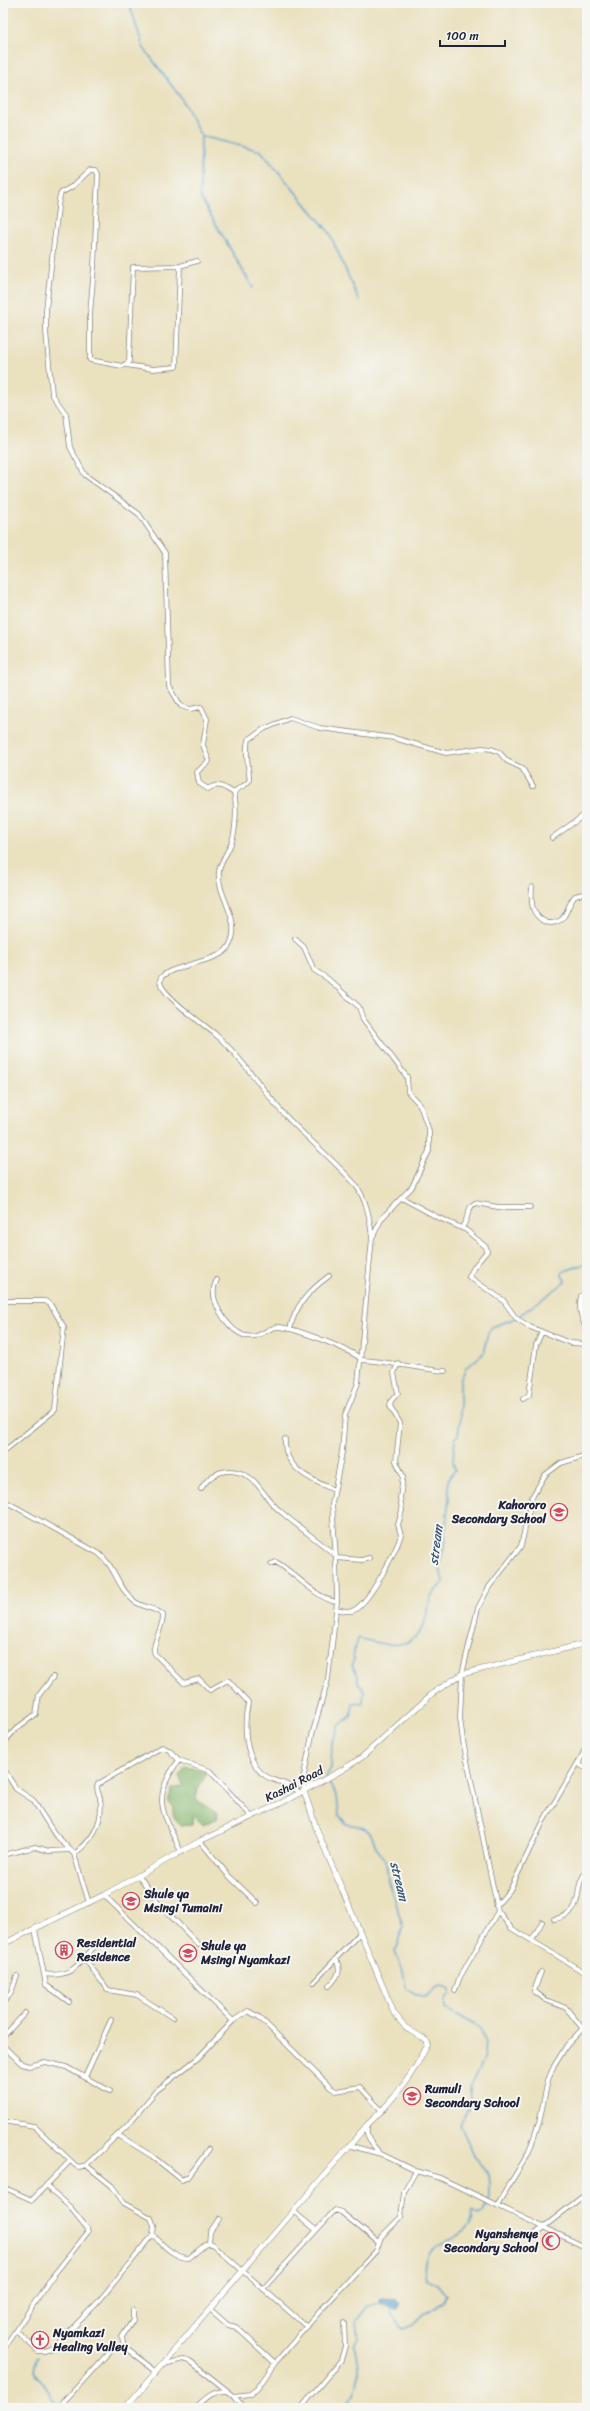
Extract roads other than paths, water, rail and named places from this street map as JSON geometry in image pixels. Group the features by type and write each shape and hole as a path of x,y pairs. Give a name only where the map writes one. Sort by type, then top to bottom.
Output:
{"street":[{"path":"180,266 176,367 153,369 96,362 89,358 98,174 93,169 73,186 61,193 58,206 46,309 52,394 66,414 70,447 79,467 85,475 139,514 165,553 169,686 181,706 201,708 205,713 207,723 203,745 209,758 208,763 201,767 197,772 199,783 208,789 213,786 222,786 234,793"},
{"path":"126,365 131,357 132,269 139,266 180,266 196,261"},
{"path":"234,793 248,782 250,778 246,764 248,740 264,729 290,718 320,728 390,737 446,753 482,748 492,749 499,752 507,761 522,768 532,786"},
{"path":"125,2408 165,2364 242,2271 351,2146 368,2124 382,2111 413,2072 428,2042 406,2028 394,2013 359,1934 302,1792 312,1735 328,1679 337,1602 332,1504 342,1452 343,1426 358,1383 372,1238 370,1218 363,1196 355,1184 281,1111 224,1043 167,993 161,985 160,980 163,975 176,968 193,965 220,954 230,942 232,913 221,892 219,871 234,833 236,805 234,793"},
{"path":"552,838 587,813"},
{"path":"532,887 531,894 535,914 549,923 556,923 562,919 575,896 587,893"},
{"path":"295,939 304,947 314,970 328,979 359,1007 362,1019 407,1077 408,1092 422,1110 430,1131 431,1146 412,1187 382,1218 372,1238"},
{"path":"402,1198 437,1217 462,1227 472,1233 488,1250 474,1266 469,1277 503,1300 522,1323 570,1343 587,1344"},
{"path":"462,1227 467,1221 470,1207 475,1203 498,1207 530,1207"},
{"path":"290,1329 297,1307 318,1283 329,1276"},
{"path":"217,1280 215,1283 216,1301 219,1313 241,1334 258,1335 276,1327 290,1329 347,1350 360,1359 398,1363 423,1370 445,1371"},
{"path":"587,1292 581,1296 580,1305 580,1314 587,1330"},
{"path":"3,1301 45,1301 54,1310 64,1327 55,1410 3,1452"},
{"path":"523,1399 529,1395 536,1345 542,1332"},
{"path":"336,1609 348,1611 360,1605 378,1583 401,1535 398,1525 402,1510 400,1498 403,1476 396,1461 400,1423 390,1406 391,1401 398,1392 394,1373 398,1363"},
{"path":"285,1439 286,1456 290,1462 308,1477 334,1490"},
{"path":"587,1455 561,1463 545,1475 532,1497 521,1546 489,1587 478,1608 462,1674 460,1718 463,1741 498,1912 507,1924 587,1974"},
{"path":"201,1489 208,1479 222,1471 235,1471 254,1482 275,1507 335,1556 362,1560 369,1558"},
{"path":"3,1500 98,1553 106,1559 122,1587 134,1601 163,1614 162,1626 154,1648 155,1654 184,1684 199,1679 210,1690 226,1680 229,1681 248,1702 245,1720 247,1736 251,1757 258,1771 268,1778 294,1787 302,1792"},
{"path":"271,1564 276,1562 322,1596 337,1602"},
{"name":"Kashai Road","path":"3,1944 89,1903 200,1841 330,1777 361,1758 433,1693 462,1674 587,1643"},
{"path":"3,1743 21,1724 36,1714 39,1695 53,1677"},
{"path":"496,1906 510,1890 544,1820 587,1745"},
{"path":"74,1854 90,1842 101,1817 98,1784 162,1747 169,1750 179,1760 210,1771 251,1816"},
{"path":"179,1760 164,1782 160,1798 167,1820 181,1852"},
{"path":"579,1761 581,1766 587,1768"},
{"path":"3,1768 16,1790 33,1800 54,1833 74,1854 89,1903"},
{"path":"200,1841 228,1875 257,1903"},
{"path":"3,1855 35,1846 49,1851 71,1850"},
{"path":"554,1919 566,1917 570,1912 577,1899 582,1876 587,1871"},
{"path":"139,1876 161,1906 199,1945"},
{"path":"104,1895 233,2021"},
{"path":"456,1990 460,1977 498,1912"},
{"path":"532,1940 542,1922"},
{"path":"35,1929 48,1987 69,2002"},
{"path":"314,1982 359,1934"},
{"path":"44,1974 64,1975 85,1959 94,1947"},
{"path":"85,1959 108,1990 137,1994 173,2018"},
{"path":"329,1986 339,1974 339,1967 336,1959"},
{"path":"541,1972 534,1991 546,2000 566,2008 583,2029"},
{"path":"3,2003 11,1993 17,1976"},
{"path":"3,2121 34,2126 70,2161 79,2167 86,2165 118,2135 156,2091 194,2062 233,2021 245,2012 254,2013 331,2088 336,2091 360,2087 382,2111"},
{"path":"3,2037 24,2013"},
{"path":"85,2077 111,2020"},
{"path":"497,2206 528,2154 554,2066 559,2056 587,2024"},
{"path":"3,2046 22,2064 53,2063 66,2067 110,2091"},
{"path":"368,2124 366,2129 368,2138 381,2154"},
{"path":"118,2135 152,2156 182,2180 189,2176 209,2149"},
{"path":"351,2146 381,2154 416,2171 440,2178 497,2206 546,2227 583,2246"},
{"path":"3,2186 32,2200 70,2161"},
{"path":"17,2332 38,2351 45,2351 54,2347 99,2301 153,2235 154,2226 151,2218 124,2203 112,2186 86,2165"},
{"path":"234,2396 250,2394 257,2389 275,2363 376,2251 378,2242 401,2217 405,2188 416,2171"},
{"path":"3,2349 17,2332 52,2277 88,2232 87,2228 70,2207 52,2192 47,2184"},
{"path":"535,2234 546,2227 587,2193"},
{"path":"263,2289 333,2211 338,2210 378,2242"},
{"path":"293,2211 316,2230"},
{"path":"219,2219 210,2232 210,2243 307,2327"},
{"path":"153,2235 169,2250 183,2258 189,2258 210,2243"},
{"path":"133,2310 133,2320 122,2337 124,2347 157,2372"},
{"path":"211,2310 228,2325 236,2327 275,2363"},
{"path":"300,2408 341,2360 345,2346 344,2323"},
{"path":"58,2408 110,2351 124,2347"},
{"path":"165,2364 183,2359 190,2361 229,2391 244,2408"},
{"path":"195,2408 213,2392 218,2390 229,2391"}],"water":[{"path":"379,2299 396,2299 400,2303 398,2309 392,2309 379,2303"}],"waterway":[{"path":"129,3 143,47 181,98 201,136 200,197 253,288"},
{"path":"201,136 261,151 329,232 359,300"},
{"name":"stream","path":"326,1777 331,1768 332,1742 340,1725 351,1716 353,1704 363,1703 364,1691 358,1682 358,1675 352,1666 355,1645 359,1638 387,1644 405,1643 412,1639 419,1633 424,1624 431,1597 443,1582 439,1564 446,1542 445,1532 449,1499 448,1480 455,1470 453,1461 455,1439 458,1435 460,1421 460,1381 466,1368 483,1354 488,1333 492,1327 516,1318 564,1283 565,1280 562,1276 562,1272 587,1263"},
{"name":"stream","path":"327,1780 337,1796 339,1815 346,1824 357,1826 369,1832 376,1847 386,1860 388,1881 403,1926 395,1951 403,1971 406,1988 415,1994 426,1997 436,1987 443,1986 450,1989 450,1994 446,1998 446,2009 480,2028 486,2043 484,2059 470,2089 471,2102 460,2124 474,2156 487,2171 489,2197 483,2212 479,2215 473,2211 472,2220 467,2228 433,2248 427,2255 424,2265 426,2279 437,2284 446,2295 443,2302 423,2315 413,2325 403,2329 392,2316 391,2308"},
{"path":"341,2408 353,2395 358,2380 358,2363 354,2346 358,2338 356,2321 368,2306 379,2303"},
{"path":"38,2357 35,2371 58,2407"}],"place":[{"name":"Kahororo Secondary School","path":"559,1512"},
{"name":"Shule ya Msingi Tumaini","path":"131,1901"},
{"name":"Residential Residence","path":"64,1950"},
{"name":"Shule ya Msingi Nyamkazi","path":"188,1953"},
{"name":"Rumuli Secondary School","path":"412,2096"},
{"name":"Nyanshenye Secondary School","path":"551,2241"},
{"name":"Nyamkazi Healing Valley","path":"40,2340"}]}
